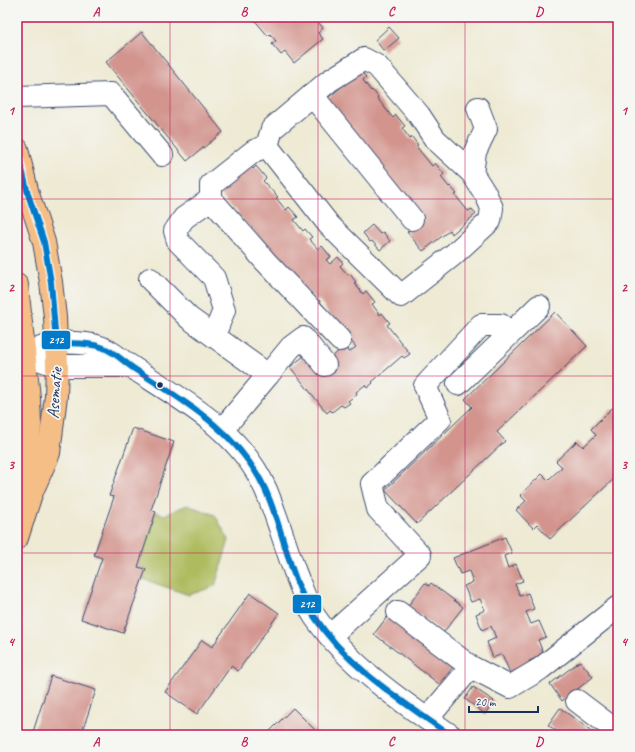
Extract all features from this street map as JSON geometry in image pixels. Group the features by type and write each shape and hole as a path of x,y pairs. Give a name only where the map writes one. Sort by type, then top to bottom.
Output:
{"main road":[{"name":"Asematie","path":"17,149 19,175 44,242 51,282 57,366 56,396 49,454 31,494 17,538"},
{"name":"Asematie","path":"17,285 29,398 31,494"}],"street":[{"path":"364,59 377,66 420,115 435,139 472,173 486,195 492,208 490,221 453,255 401,296 329,225 267,146 272,129 329,81 364,59"},
{"path":"17,97 111,94 162,155"},
{"path":"312,95 412,219"},
{"path":"472,173 475,152 486,129 478,108"},
{"path":"267,146 254,151 211,185 212,199 266,262 340,340"},
{"path":"212,199 184,218 176,231 178,241 214,278 224,310 214,336"},
{"path":"150,279 189,318 268,375"},
{"path":"458,384 539,306"},
{"path":"330,636 420,555 378,509 372,484 440,419 425,386 481,325 501,325 510,333"},
{"path":"222,430 291,348 303,338 325,365"},
{"path":"24,354 56,343 92,344 105,348 197,409 222,430 240,449 254,468 266,490 303,594 314,616 350,658 372,677 450,735"},
{"path":"24,354 57,366 130,366"},
{"path":"398,612 471,667 510,687 540,669 618,607"},
{"path":"427,719 471,667"},
{"path":"577,701 618,732"}],"green space":[{"path":"187,505 215,515 229,540 215,586 189,595 143,579 146,569 138,567 156,512 164,515"}],"building":[{"path":"252,17 314,17 323,28 318,33 323,39 294,63 285,52 281,55 272,44 276,41 270,34 268,36"},
{"path":"389,27 399,38 384,51 375,40"},
{"path":"142,32 223,132 187,161 106,62"},
{"path":"361,71 366,77 363,80 371,91 372,90 375,93 378,97 377,98 393,118 396,115 405,126 402,128 410,139 412,137 418,145 416,146 432,166 435,163 444,174 441,177 457,194 455,195 468,211 472,209 476,214 452,234 450,230 423,251 407,232 424,218 325,100"},
{"path":"248,164 253,169 256,166 266,178 263,181 278,197 276,198 286,210 289,207 298,217 294,220 303,231 305,229 312,237 309,239 318,249 322,246 331,257 326,260 330,264 338,257 343,263 340,266 348,275 350,274 356,282 354,283 363,294 366,291 375,302 372,304 380,315 382,313 390,323 387,325 410,354 404,358 402,356 367,388 365,385 356,392 357,394 348,401 350,403 344,407 341,405 332,412 330,410 327,413 290,367 309,352 327,361 345,346 349,352 356,347 351,341 349,342 319,300 317,302 238,215 239,214 234,208 233,210 217,190"},
{"path":"372,225 380,234 383,232 390,241 380,250 372,241 370,242 363,233"},
{"path":"555,312 587,346 497,432 505,441 417,524 385,490 472,407 465,399"},
{"path":"612,408 618,414 618,475 550,539 537,524 533,528 516,510 526,501 520,495 542,474 548,480 562,467 556,461 577,441 583,447 596,435 591,429"},
{"path":"133,428 174,442 151,510 156,512 138,567 146,569 123,633 81,619 102,558 94,555 114,497 109,496"},
{"path":"505,537 512,553 504,556 508,568 516,564 523,581 515,584 520,596 528,593 534,609 526,612 531,624 539,621 546,637 538,640 544,655 529,661 530,664 510,673 502,654 493,658 487,642 496,638 491,626 482,630 476,614 485,610 480,599 471,602 464,586 473,582 469,571 460,574 453,558"},
{"path":"425,583 429,586 431,583 463,607 443,633 408,606"},
{"path":"250,593 279,613 238,671 231,666 197,714 165,692 202,640 212,647"},
{"path":"387,617 453,667 439,684 374,634"},
{"path":"580,661 593,677 562,701 550,684"},
{"path":"51,676 96,690 81,735 32,735"},
{"path":"618,686 618,695 614,690"},
{"path":"473,687 494,701 485,714 465,699"},
{"path":"293,708 320,735 266,735"},
{"path":"560,708 597,735 562,735 548,725"}],"transit line":[{"name":"212","path":"17,149 28,194 44,242 51,282 56,343 92,345 108,350 174,394 210,420 226,435 241,451 254,469 265,489 272,505 298,586 314,616 327,634 342,651 376,682 450,735"}]}
